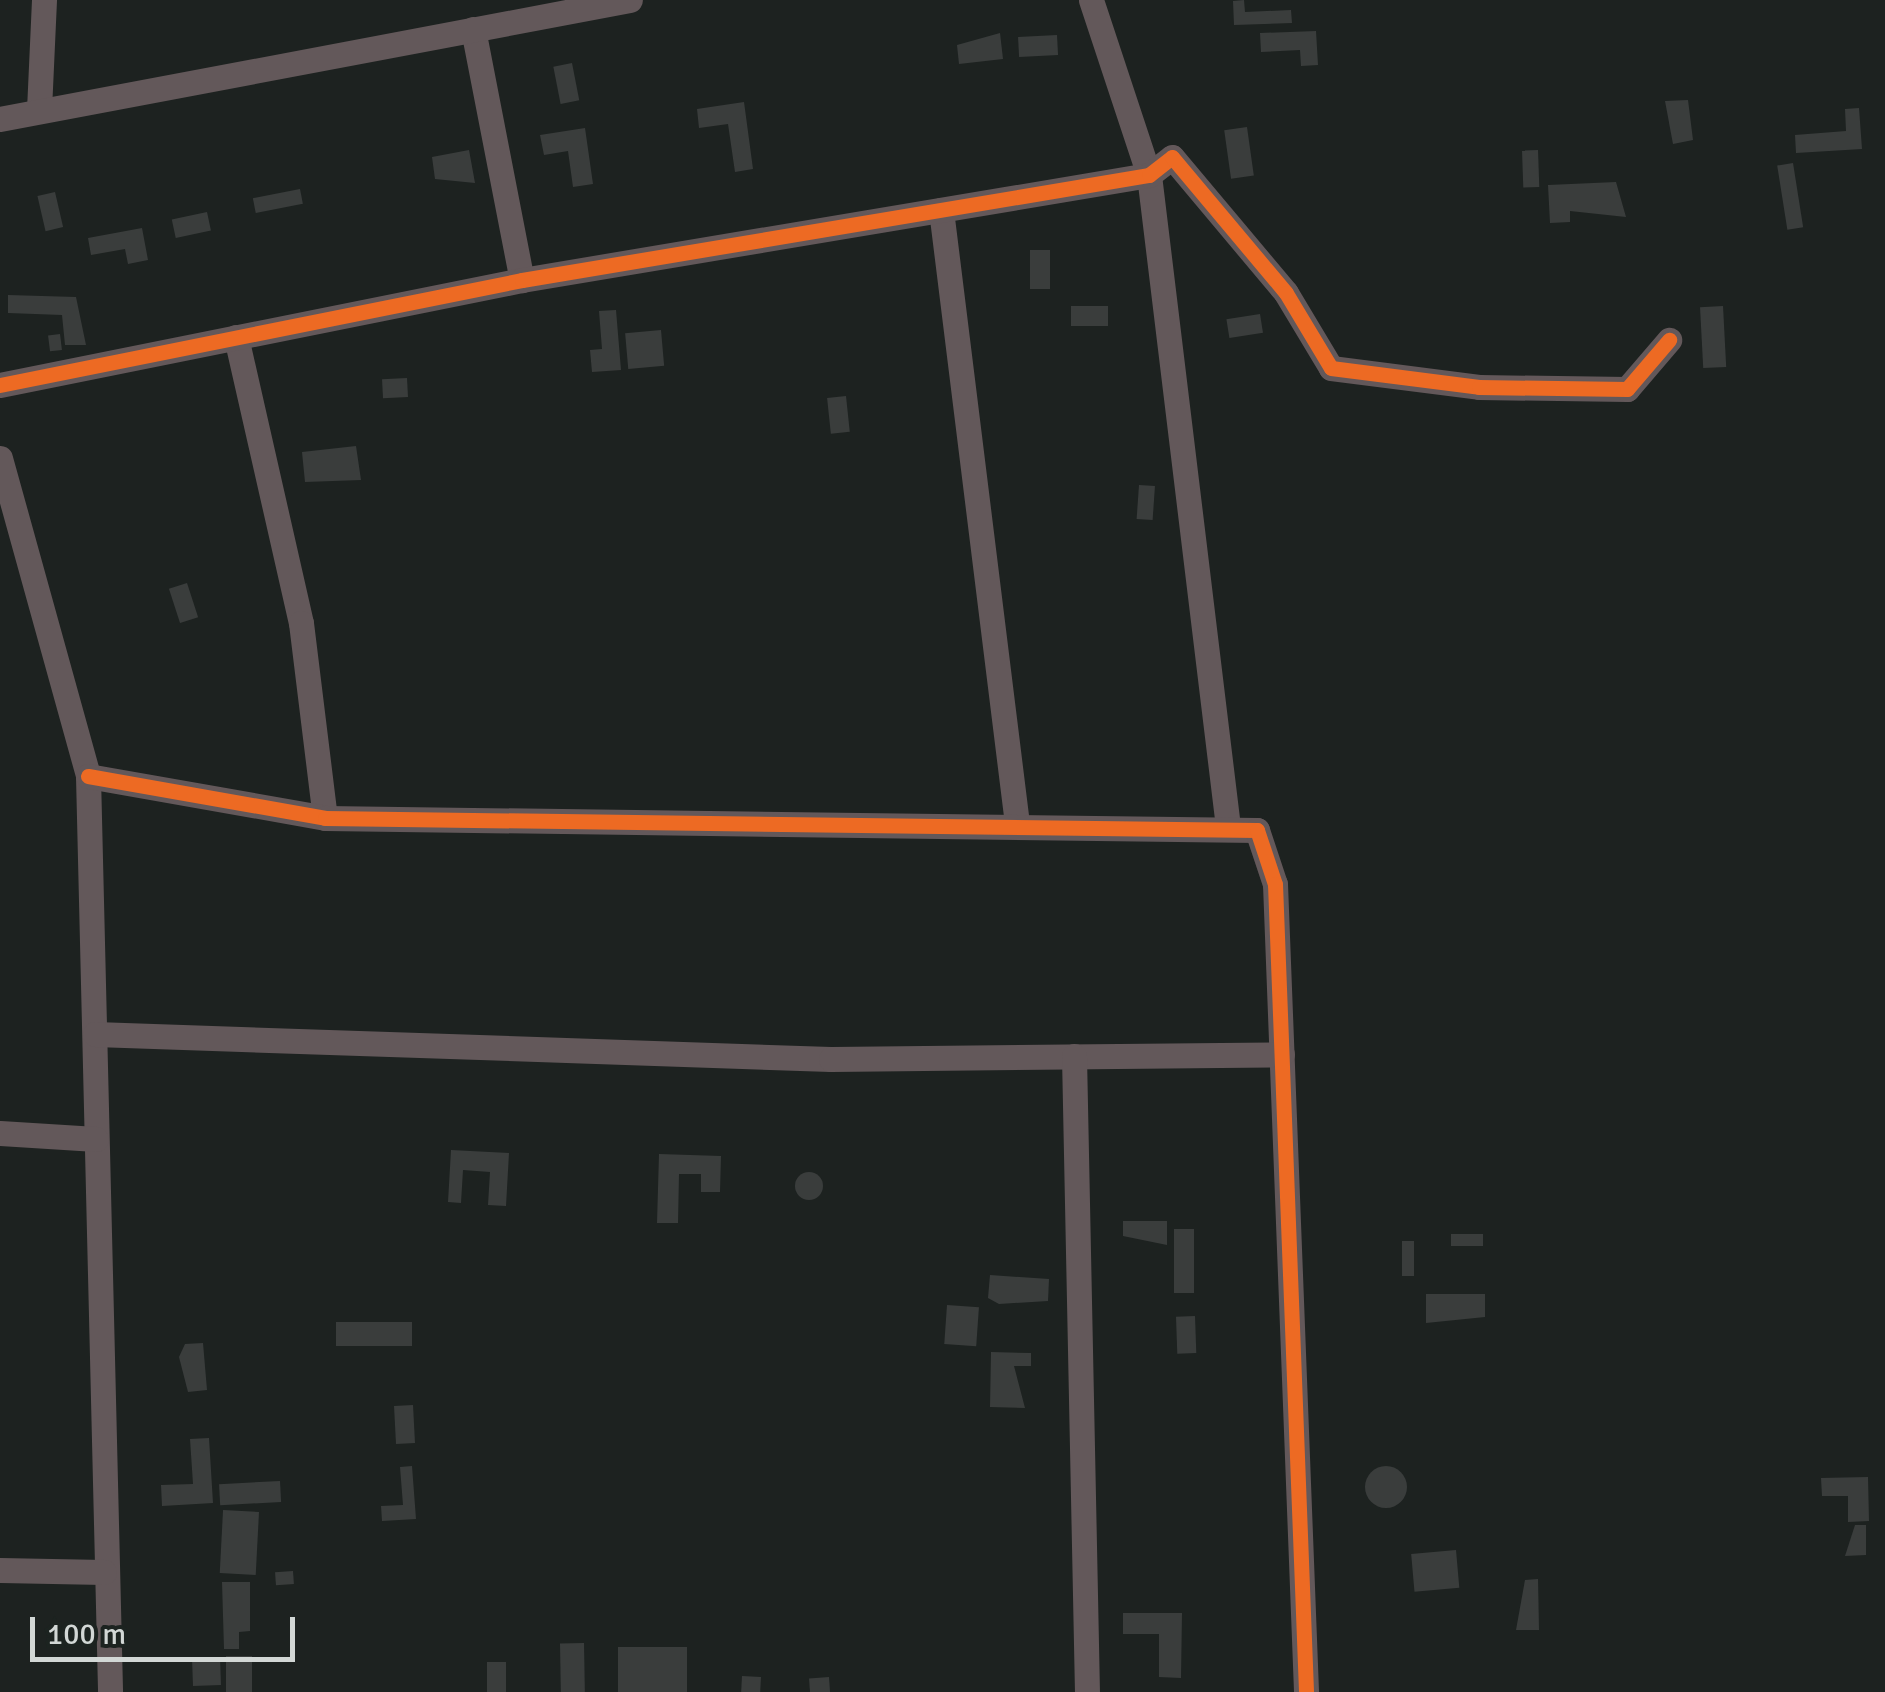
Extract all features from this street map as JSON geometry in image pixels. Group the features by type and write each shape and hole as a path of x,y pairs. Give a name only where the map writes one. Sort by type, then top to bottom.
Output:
{"street":[{"path":"38,110 44,0"},
{"path":"0,120 630,0"},
{"path":"1091,0 1149,175 1228,826"},
{"path":"473,29 522,280"},
{"path":"0,386 522,280 1149,175 1172,157 1286,292 1331,368 1479,386 1628,389 1669,340"},
{"path":"941,210 1017,824"},
{"path":"236,337 301,623 325,818"},
{"path":"0,458 11,532 88,776 104,1572 110,1692"},
{"path":"88,776 325,818 1228,826 1256,830 1275,884 1306,1692"},
{"path":"95,1034 831,1059 1282,1054"},
{"path":"1074,1056 1087,1692"},
{"path":"0,1133 96,1139"},
{"path":"0,1570 104,1572"}],"building":[{"path":"1244,0 1245,12 1291,10 1292,23 1234,25 1233,1"},
{"path":"1316,31 1318,65 1301,66 1300,50 1261,52 1260,33"},
{"path":"1000,33 1003,59 959,64 957,45"},
{"path":"1057,35 1058,55 1019,57 1018,37"},
{"path":"572,63 579,100 561,104 553,67"},
{"path":"1688,100 1693,140 1673,144 1665,101"},
{"path":"744,102 753,169 735,172 728,124 699,128 697,109"},
{"path":"1859,108 1862,149 1796,153 1795,135 1846,131 1845,109"},
{"path":"1247,127 1254,176 1231,179 1224,130"},
{"path":"585,128 593,184 573,187 568,151 544,155 540,135"},
{"path":"469,150 475,183 435,179 432,157"},
{"path":"1538,150 1539,187 1523,188 1522,151"},
{"path":"1793,163 1803,227 1787,230 1777,166"},
{"path":"1616,182 1626,217 1570,211 1570,222 1550,223 1548,185"},
{"path":"300,189 303,204 256,213 253,198"},
{"path":"55,192 63,227 46,231 37,196"},
{"path":"207,212 211,231 176,238 172,219"},
{"path":"142,228 148,260 128,264 125,249 91,255 88,238"},
{"path":"1030,250 1050,250 1050,289 1030,289"},
{"path":"8,295 76,297 86,345 65,345 62,315 8,313"},
{"path":"1071,306 1108,306 1108,326 1071,326"},
{"path":"1723,306 1726,367 1703,368 1700,307"},
{"path":"616,310 621,370 592,372 590,350 602,349 599,311"},
{"path":"1260,314 1263,333 1229,338 1226,319"},
{"path":"661,330 664,366 628,369 625,333"},
{"path":"60,334 62,350 50,351 48,335"},
{"path":"407,378 408,397 383,398 382,379"},
{"path":"846,396 850,432 831,434 827,398"},
{"path":"356,446 361,480 305,482 302,452"},
{"path":"1139,485 1155,486 1153,520 1137,519"},
{"path":"187,583 198,617 180,623 169,589"},
{"path":"451,1150 509,1153 506,1206 488,1205 490,1172 463,1170 461,1203 448,1202"},
{"path":"659,1154 721,1156 720,1192 701,1192 701,1174 679,1174 678,1223 657,1223"},
{"path":"809,1172 819,1176 823,1186 819,1196 809,1200 799,1196 795,1186 799,1176"},
{"path":"1123,1221 1167,1221 1167,1245 1123,1236"},
{"path":"1174,1229 1194,1229 1194,1293 1174,1293"},
{"path":"1451,1234 1483,1234 1483,1246 1451,1246"},
{"path":"1402,1241 1414,1241 1414,1276 1402,1276"},
{"path":"990,1275 1049,1279 1048,1301 999,1304 988,1298"},
{"path":"1426,1294 1485,1294 1485,1317 1426,1323"},
{"path":"947,1305 979,1307 976,1346 944,1344"},
{"path":"1195,1316 1196,1353 1177,1354 1176,1317"},
{"path":"336,1322 412,1322 412,1346 336,1346"},
{"path":"203,1343 207,1390 188,1392 179,1357 185,1344"},
{"path":"991,1352 1031,1353 1031,1366 1014,1366 1025,1408 990,1407"},
{"path":"413,1405 415,1443 396,1444 394,1406"},
{"path":"209,1438 213,1503 162,1506 161,1485 193,1484 190,1439"},
{"path":"412,1466 416,1519 382,1521 381,1506 403,1505 400,1467"},
{"path":"1386,1466 1401,1472 1407,1487 1401,1502 1386,1508 1371,1502 1365,1487 1371,1472"},
{"path":"1868,1477 1869,1521 1848,1522 1848,1496 1822,1496 1821,1478"},
{"path":"280,1481 281,1502 220,1505 219,1484"},
{"path":"223,1510 259,1512 256,1575 220,1573"},
{"path":"1855,1525 1866,1525 1866,1555 1845,1556"},
{"path":"1456,1550 1459,1588 1414,1592 1411,1554"},
{"path":"293,1571 294,1584 276,1585 275,1572"},
{"path":"1538,1579 1539,1630 1516,1630 1525,1580"},
{"path":"222,1582 250,1582 250,1631 239,1632 239,1649 224,1649"},
{"path":"1123,1613 1182,1613 1181,1678 1159,1677 1159,1634 1123,1634"},
{"path":"560,1643 584,1643 585,1692 561,1692"},
{"path":"618,1647 687,1647 687,1692 618,1692"},
{"path":"226,1656 252,1656 252,1692 226,1692"},
{"path":"220,1657 221,1685 193,1686 192,1658"},
{"path":"487,1662 506,1662 506,1692 487,1692"},
{"path":"742,1676 761,1677 760,1692 741,1692"},
{"path":"829,1677 830,1692 810,1692 809,1678"}],"cycle path":[{"path":"0,385 522,280 1149,175 1172,157 1286,293 1331,368 1479,387 1627,389 1669,340"},
{"path":"88,776 325,818 1257,830 1275,884 1306,1692"}]}
